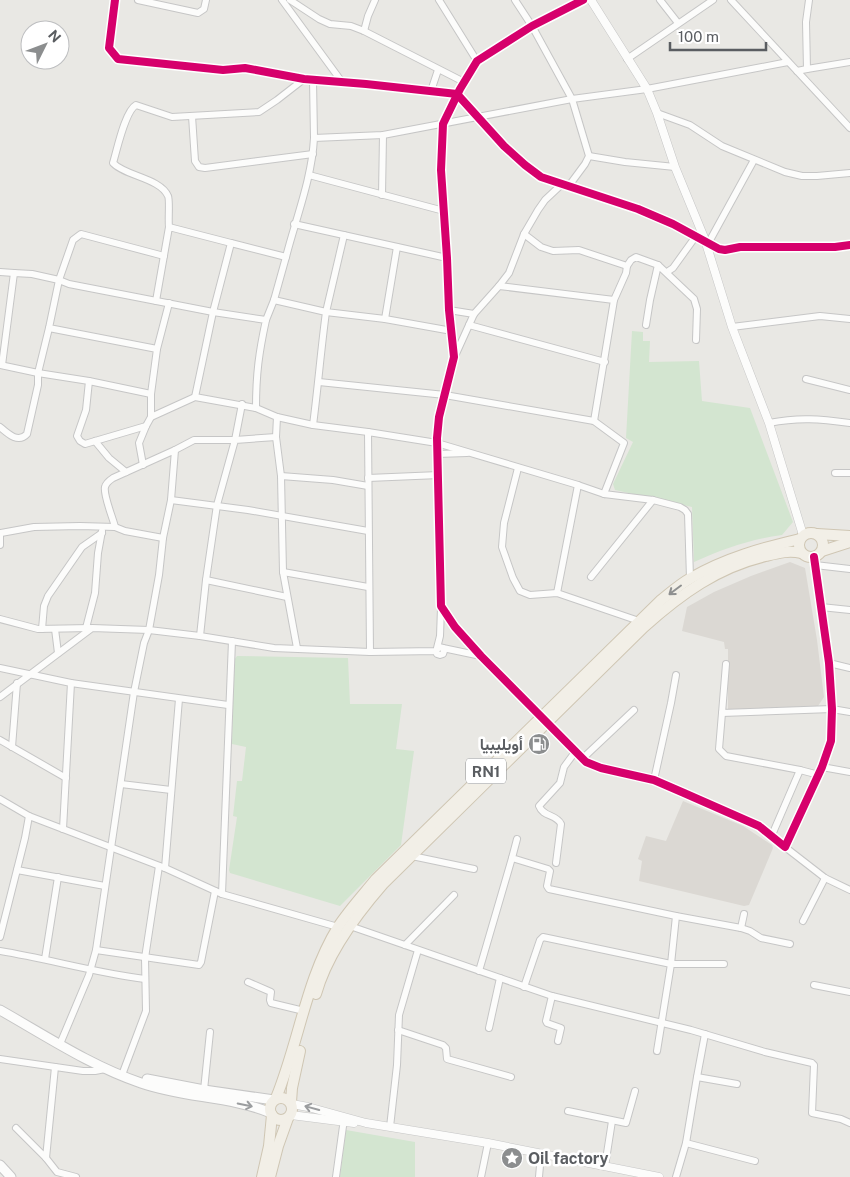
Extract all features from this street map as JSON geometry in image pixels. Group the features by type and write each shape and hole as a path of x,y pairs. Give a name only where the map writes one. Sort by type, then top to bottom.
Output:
{"main road":[{"name":"RN1","path":"270,1177 290,1110 296,1068 317,990 330,962 362,907 639,621 660,601 690,578 744,554 810,533 850,536"},
{"path":"817,534 822,540 817,558"},
{"path":"801,537 798,546 801,553"},
{"path":"817,558 850,542"},
{"name":"RN1","path":"262,1177 269,1146 270,1105 275,1099 288,1069 311,987 338,927 376,879 644,627 702,581 749,560 792,551 801,553 806,557 817,558"},
{"path":"0,1010 60,1044 116,1072 157,1088 246,1105 271,1114 281,1120 290,1110 282,1097 275,1099 204,1090 116,1072"},
{"path":"0,1165 11,1177"}],"street":[{"path":"115,0 109,48 118,59 224,70 246,68 304,79 458,94 504,146 541,177 638,209 674,224 719,249 726,250 740,247 816,248 850,246"},
{"path":"138,0 198,13 204,9 206,0"},
{"path":"282,0 342,82"},
{"path":"290,0 319,19 330,24 351,26 364,31 464,82"},
{"path":"364,31 375,0"},
{"path":"439,0 477,61"},
{"path":"441,649 437,443 439,417 454,357 474,314 509,273 524,234 545,200 565,185 585,164 589,156 572,98 532,26 515,0"},
{"path":"454,357 449,310 448,258 442,170 443,124 477,61 532,26 583,0"},
{"path":"591,0 647,89 657,113 675,167 707,241 732,327 769,423 801,537"},
{"path":"660,0 678,23"},
{"path":"627,59 713,0"},
{"path":"731,0 850,128"},
{"path":"807,69 806,22 809,0"},
{"path":"314,138 383,135 572,98 647,89 788,62"},
{"path":"797,71 850,62"},
{"path":"431,91 438,70"},
{"path":"156,301 169,227 169,198 164,190 131,172 118,168 112,163 127,115 134,105 172,117 259,112 304,79"},
{"path":"256,408 258,355 266,320 274,300 309,175 313,154 313,80"},
{"path":"657,113 690,125 722,146 785,172 802,176 850,173"},
{"path":"192,116 195,161 199,167 205,168 313,154"},
{"path":"382,195 383,135"},
{"path":"589,156 675,167"},
{"path":"707,241 754,160"},
{"path":"309,175 444,212"},
{"path":"294,224 448,258"},
{"path":"169,227 286,257"},
{"path":"0,427 11,436 20,438 27,434 36,394 38,373 59,280 73,240 81,234 164,256"},
{"path":"524,234 541,248 553,251 579,250 627,266"},
{"path":"313,425 326,312 344,235"},
{"path":"667,272 673,268 696,236"},
{"path":"195,397 213,312 231,243"},
{"path":"385,319 397,247"},
{"path":"594,420 614,300 631,260 636,257 658,265 687,292 696,305 696,340"},
{"path":"646,325 658,265"},
{"path":"0,272 32,274 69,284 213,312 266,320"},
{"path":"14,273 1,364 38,373 151,394"},
{"path":"499,286 614,300"},
{"path":"274,300 326,312 385,319 452,331"},
{"path":"142,465 139,444 151,417 151,394 157,349 169,303"},
{"path":"449,310 474,314"},
{"path":"732,327 820,316 850,319"},
{"path":"469,325 605,362"},
{"path":"49,328 157,349"},
{"path":"806,379 850,390"},
{"path":"89,381 86,410 77,436 80,441 85,444 146,426"},
{"path":"319,382 446,395 594,420 624,443 604,494"},
{"path":"151,417 195,397 242,404 277,417 313,425 437,443 604,494 653,500 680,506 688,514 690,578"},
{"path":"200,636 217,505 235,440 242,404"},
{"path":"277,417 276,437 281,476 283,517 283,572 286,597 297,648"},
{"path":"769,423 796,418 814,418 850,423"},
{"path":"368,432 370,652"},
{"path":"115,527 105,493 107,482 113,478 194,440 276,437"},
{"path":"95,441 109,458 126,472"},
{"path":"60,1044 91,969 96,950 134,692 144,643 149,630 159,575 163,538 172,500 175,450"},
{"path":"437,454 473,453"},
{"path":"518,468 504,523 502,547 513,578 520,591 530,595 557,593 639,621"},
{"path":"835,473 850,472"},
{"path":"368,478 439,475"},
{"path":"281,476 333,480 368,486"},
{"path":"557,593 578,485"},
{"path":"172,500 217,505 368,531"},
{"path":"590,577 653,500"},
{"path":"0,545 0,533 34,527 62,526 103,530 115,527 125,531 163,538"},
{"path":"0,697 89,628 95,593 98,553 103,530"},
{"path":"42,629 44,606 48,596 82,547 103,530"},
{"path":"785,847 819,775 831,741 832,709 829,663 821,607 817,558 850,569"},
{"path":"283,572 368,587"},
{"path":"206,580 286,597"},
{"path":"441,606 455,627 481,656 545,719 582,759 595,766 654,780 746,820 772,835 825,878 850,890"},
{"path":"821,607 850,610"},
{"path":"0,619 42,629 149,630 274,648 370,652 441,649 481,656"},
{"path":"55,629 58,653"},
{"path":"222,894 232,641"},
{"path":"829,663 850,668"},
{"path":"726,664 718,741 719,749 722,753 730,758 819,775"},
{"path":"0,668 71,684 228,705"},
{"path":"654,780 672,703 676,675"},
{"path":"12,747 17,683"},
{"path":"63,829 71,684"},
{"path":"0,1059 83,1071 116,1072 146,1010 145,958 162,867 179,699"},
{"path":"722,713 832,709 850,712"},
{"path":"582,759 634,710"},
{"path":"0,740 66,778"},
{"path":"556,863 561,824 557,818 545,814 539,806 560,783 564,767 575,752"},
{"path":"822,767 850,772"},
{"path":"772,835 800,770"},
{"path":"121,784 171,790"},
{"path":"0,799 29,816 162,867 222,894 338,927"},
{"path":"0,937 29,816"},
{"path":"478,971 517,839"},
{"path":"412,856 474,869"},
{"path":"512,858 548,869 547,886 550,889 741,928 761,938 790,944"},
{"path":"17,870 105,886"},
{"path":"46,959 58,878"},
{"path":"803,921 825,878"},
{"path":"96,950 199,965 215,891"},
{"path":"405,945 454,895"},
{"path":"741,928 744,914"},
{"path":"657,1051 671,964 676,916"},
{"path":"350,926 552,996 812,1063 814,1065 812,1113 841,1119 850,1123"},
{"path":"524,986 543,936 671,964 724,964"},
{"path":"390,1127 397,1065 399,1015 418,950"},
{"path":"0,951 46,959 115,975 145,979"},
{"path":"489,1028 500,978"},
{"path":"248,982 271,992 270,1002 304,1011"},
{"path":"814,985 850,992"},
{"path":"552,996 546,1021 561,1028 558,1041"},
{"path":"398,1030 443,1045 446,1048 447,1059 511,1077"},
{"path":"204,1090 210,1032"},
{"path":"676,1177 686,1143 705,1034"},
{"path":"46,1158 55,1067"},
{"path":"696,1077 737,1084"},
{"path":"568,1111 623,1123 627,1121 635,1091"},
{"path":"290,1110 488,1143 605,1166 639,1175 659,1177"},
{"path":"336,1177 344,1120"},
{"path":"605,1166 612,1121"},
{"path":"16,1128 57,1172 76,1177"},
{"path":"480,1177 488,1143"},
{"path":"686,1143 755,1161"},
{"path":"539,1177 541,1154"}],"shaded area":[{"path":"790,562 805,568 824,697 818,706 728,710 728,649 725,649 724,642 682,631 687,607 714,592"},
{"path":"683,801 743,826 772,845 773,848 749,905 744,906 639,881 642,861 638,859 646,836 666,841"}],"green space":[{"path":"632,331 643,332 643,341 650,341 649,362 699,361 702,401 750,408 793,522 782,535 737,545 694,562 692,507 615,490 613,484 633,442 626,438"},
{"path":"237,656 348,658 350,704 402,704 396,749 414,751 401,845 340,906 230,873 237,817 233,816 237,781 242,781 246,747 232,744 234,660"},
{"path":"346,1130 415,1142 415,1177 340,1177"}],"cycle path":[{"path":"115,0 109,48 118,59 223,70 245,68 304,79 457,94 504,146 541,177 638,209 673,224 719,249 725,250 740,247 835,247 850,245"},
{"path":"583,0 532,26 477,61 460,89 443,124 441,170 449,310 454,357 439,417 437,438 441,606 455,627 481,656 586,762 601,768 654,780 759,826 785,847 822,767 831,741 832,709 829,663 814,557"}],"place":[{"name":"أويليبيا","path":"539,744"},
{"name":"Oil factory","path":"512,1158"}]}
